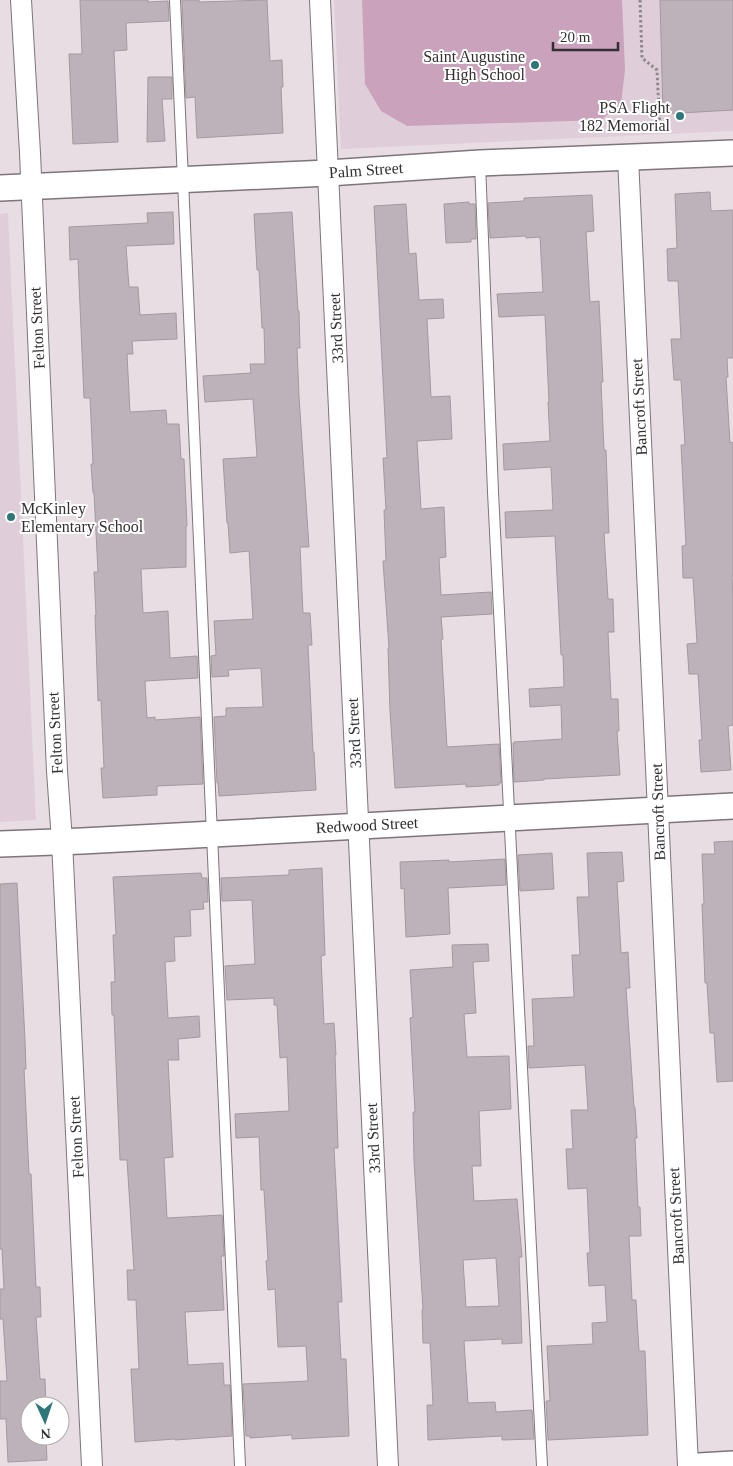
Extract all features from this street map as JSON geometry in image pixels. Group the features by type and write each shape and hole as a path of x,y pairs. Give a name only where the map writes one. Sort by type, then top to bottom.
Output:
{"street":[{"name":"Felton Street","path":"21,0 92,1466"},
{"name":"33rd Street","path":"320,0 388,1466"},
{"name":"Palm Street","path":"0,188 328,173 480,163 733,153"},
{"name":"Bancroft Street","path":"628,157 688,1466"},
{"name":"Redwood Street","path":"0,844 733,806"},
{"path":"698,1466 733,1464"}],"lane":[{"path":"175,0 240,1466"},
{"path":"480,163 492,482 542,1466"}],"path":[{"path":"640,0 642,58 657,70 660,131"}],"shaded area":[{"name":"Saint Augustine High School","path":"334,0 733,0 733,131 341,149"},
{"path":"362,0 622,0 625,70 621,104 601,120 407,126 381,111 365,84"},
{"name":"McKinley Elementary School","path":"8,213 36,820 0,822 0,214"}],"building":[{"path":"80,0 168,1 169,21 126,23 127,50 114,51 118,142 73,144 69,54 82,54"},
{"path":"182,0 199,0 199,2 267,0 270,61 282,60 283,133 197,138 195,97 186,98"},
{"path":"660,0 733,0 733,110 663,114"},
{"path":"148,77 172,77 172,99 162,99 165,141 147,142"},
{"path":"710,192 711,211 733,210 733,358 727,358 728,377 726,377 730,443 733,442 733,725 728,726 731,770 701,772 699,740 702,740 698,674 689,674 687,644 697,643 693,578 683,578 682,546 686,545 681,445 685,445 681,380 674,380 671,339 681,339 678,281 668,281 667,249 677,248 675,194"},
{"path":"592,195 594,231 586,232 590,302 599,301 609,533 604,533 608,599 613,599 614,632 608,632 611,699 618,699 619,731 617,731 620,775 514,782 514,742 562,739 561,705 530,707 529,689 564,687 563,655 561,655 555,536 506,538 505,512 553,510 551,467 504,470 503,444 550,441 545,315 499,317 497,294 543,292 540,237 490,238 488,203 524,201 524,198"},
{"path":"469,202 469,204 475,204 476,239 471,239 471,242 446,243 444,204"},
{"path":"406,204 409,254 416,253 419,300 443,299 444,318 427,319 431,397 450,396 452,439 417,441 421,509 444,507 446,557 439,558 441,595 491,592 492,614 441,617 447,747 499,744 501,783 499,785 466,787 466,784 395,788 383,561 386,561 384,510 386,510 383,458 387,458 374,206"},
{"path":"173,212 174,244 126,246 129,287 138,287 140,315 176,313 177,339 132,341 133,354 127,354 130,412 166,410 167,424 179,424 181,459 184,459 187,526 186,567 141,569 143,613 168,611 170,658 197,656 198,678 145,681 147,718 155,717 155,720 200,717 203,784 157,786 157,795 103,798 101,768 104,768 101,700 98,701 94,572 98,572 91,464 93,464 90,398 84,398 78,259 70,260 69,227 148,223 147,213"},
{"path":"292,212 299,311 300,348 297,348 299,396 309,547 300,547 303,613 310,613 312,645 308,645 316,790 219,796 214,717 226,716 226,708 263,707 261,668 228,670 229,676 212,677 211,656 216,655 214,621 253,619 249,551 230,553 223,459 257,457 253,399 205,402 203,376 251,373 250,364 265,364 264,328 262,328 254,214"},
{"path":"733,841 733,1081 717,1082 714,1033 710,1033 707,983 705,983 702,854 715,854 714,842"},
{"path":"622,852 624,881 617,882 621,953 628,952 630,988 626,988 637,1138 635,1138 641,1236 629,1236 632,1300 636,1300 639,1351 645,1351 648,1435 548,1440 546,1401 550,1401 547,1346 593,1344 592,1323 607,1322 605,1285 589,1286 587,1253 590,1253 587,1188 568,1189 566,1149 573,1149 571,1110 588,1110 585,1065 529,1068 528,1046 534,1046 532,999 574,997 572,955 580,955 577,897 589,897 587,853"},
{"path":"552,853 554,889 520,891 518,855"},
{"path":"505,859 506,885 448,888 450,934 406,937 404,888 401,889 400,862"},
{"path":"322,868 325,955 321,956 324,1024 334,1023 336,1055 338,1148 334,1148 342,1302 338,1302 341,1359 346,1359 349,1436 292,1439 292,1435 250,1438 250,1436 246,1436 243,1384 308,1381 306,1346 278,1347 275,1289 268,1290 264,1190 261,1190 259,1137 236,1138 235,1114 289,1111 287,1057 280,1058 277,1005 274,1005 274,998 227,1000 225,966 255,964 252,900 222,901 221,878 289,875 289,870"},
{"path":"201,873 202,878 207,878 208,902 203,902 204,909 190,910 191,936 174,937 175,961 165,962 168,1018 199,1016 200,1037 178,1039 179,1060 168,1060 173,1157 164,1158 167,1218 222,1215 224,1256 221,1256 224,1310 185,1312 188,1365 223,1363 224,1385 230,1385 232,1436 135,1442 131,1369 139,1369 136,1300 128,1300 127,1270 134,1270 127,1160 120,1160 114,1015 112,1015 111,982 115,982 113,935 116,935 113,877"},
{"path":"17,883 25,1040 26,1069 24,1069 29,1174 31,1174 36,1287 40,1287 41,1317 36,1317 40,1379 45,1379 46,1396 20,1396 20,1446 46,1446 47,1460 8,1462 6,1419 0,1419 0,1381 7,1381 3,1319 0,1319 0,1289 4,1289 2,1249 0,1249 0,884"},
{"path":"488,944 489,961 473,962 476,1013 464,1014 467,1057 509,1056 511,1109 479,1111 481,1166 472,1166 474,1201 517,1199 522,1257 519,1257 522,1343 502,1344 502,1339 464,1341 468,1403 495,1402 496,1412 532,1410 534,1439 502,1440 502,1436 428,1440 427,1405 433,1405 430,1343 423,1343 423,1310 414,1160 413,1112 415,1112 410,1018 413,1017 410,970 453,967 452,945","holes":["496,1258 499,1306 466,1307 463,1260"]}],"place":[{"name":"Saint Augustine High School","path":"535,65"},
{"name":"PSA Flight 182 Memorial","path":"680,116"},
{"name":"McKinley Elementary School","path":"11,517"}]}
